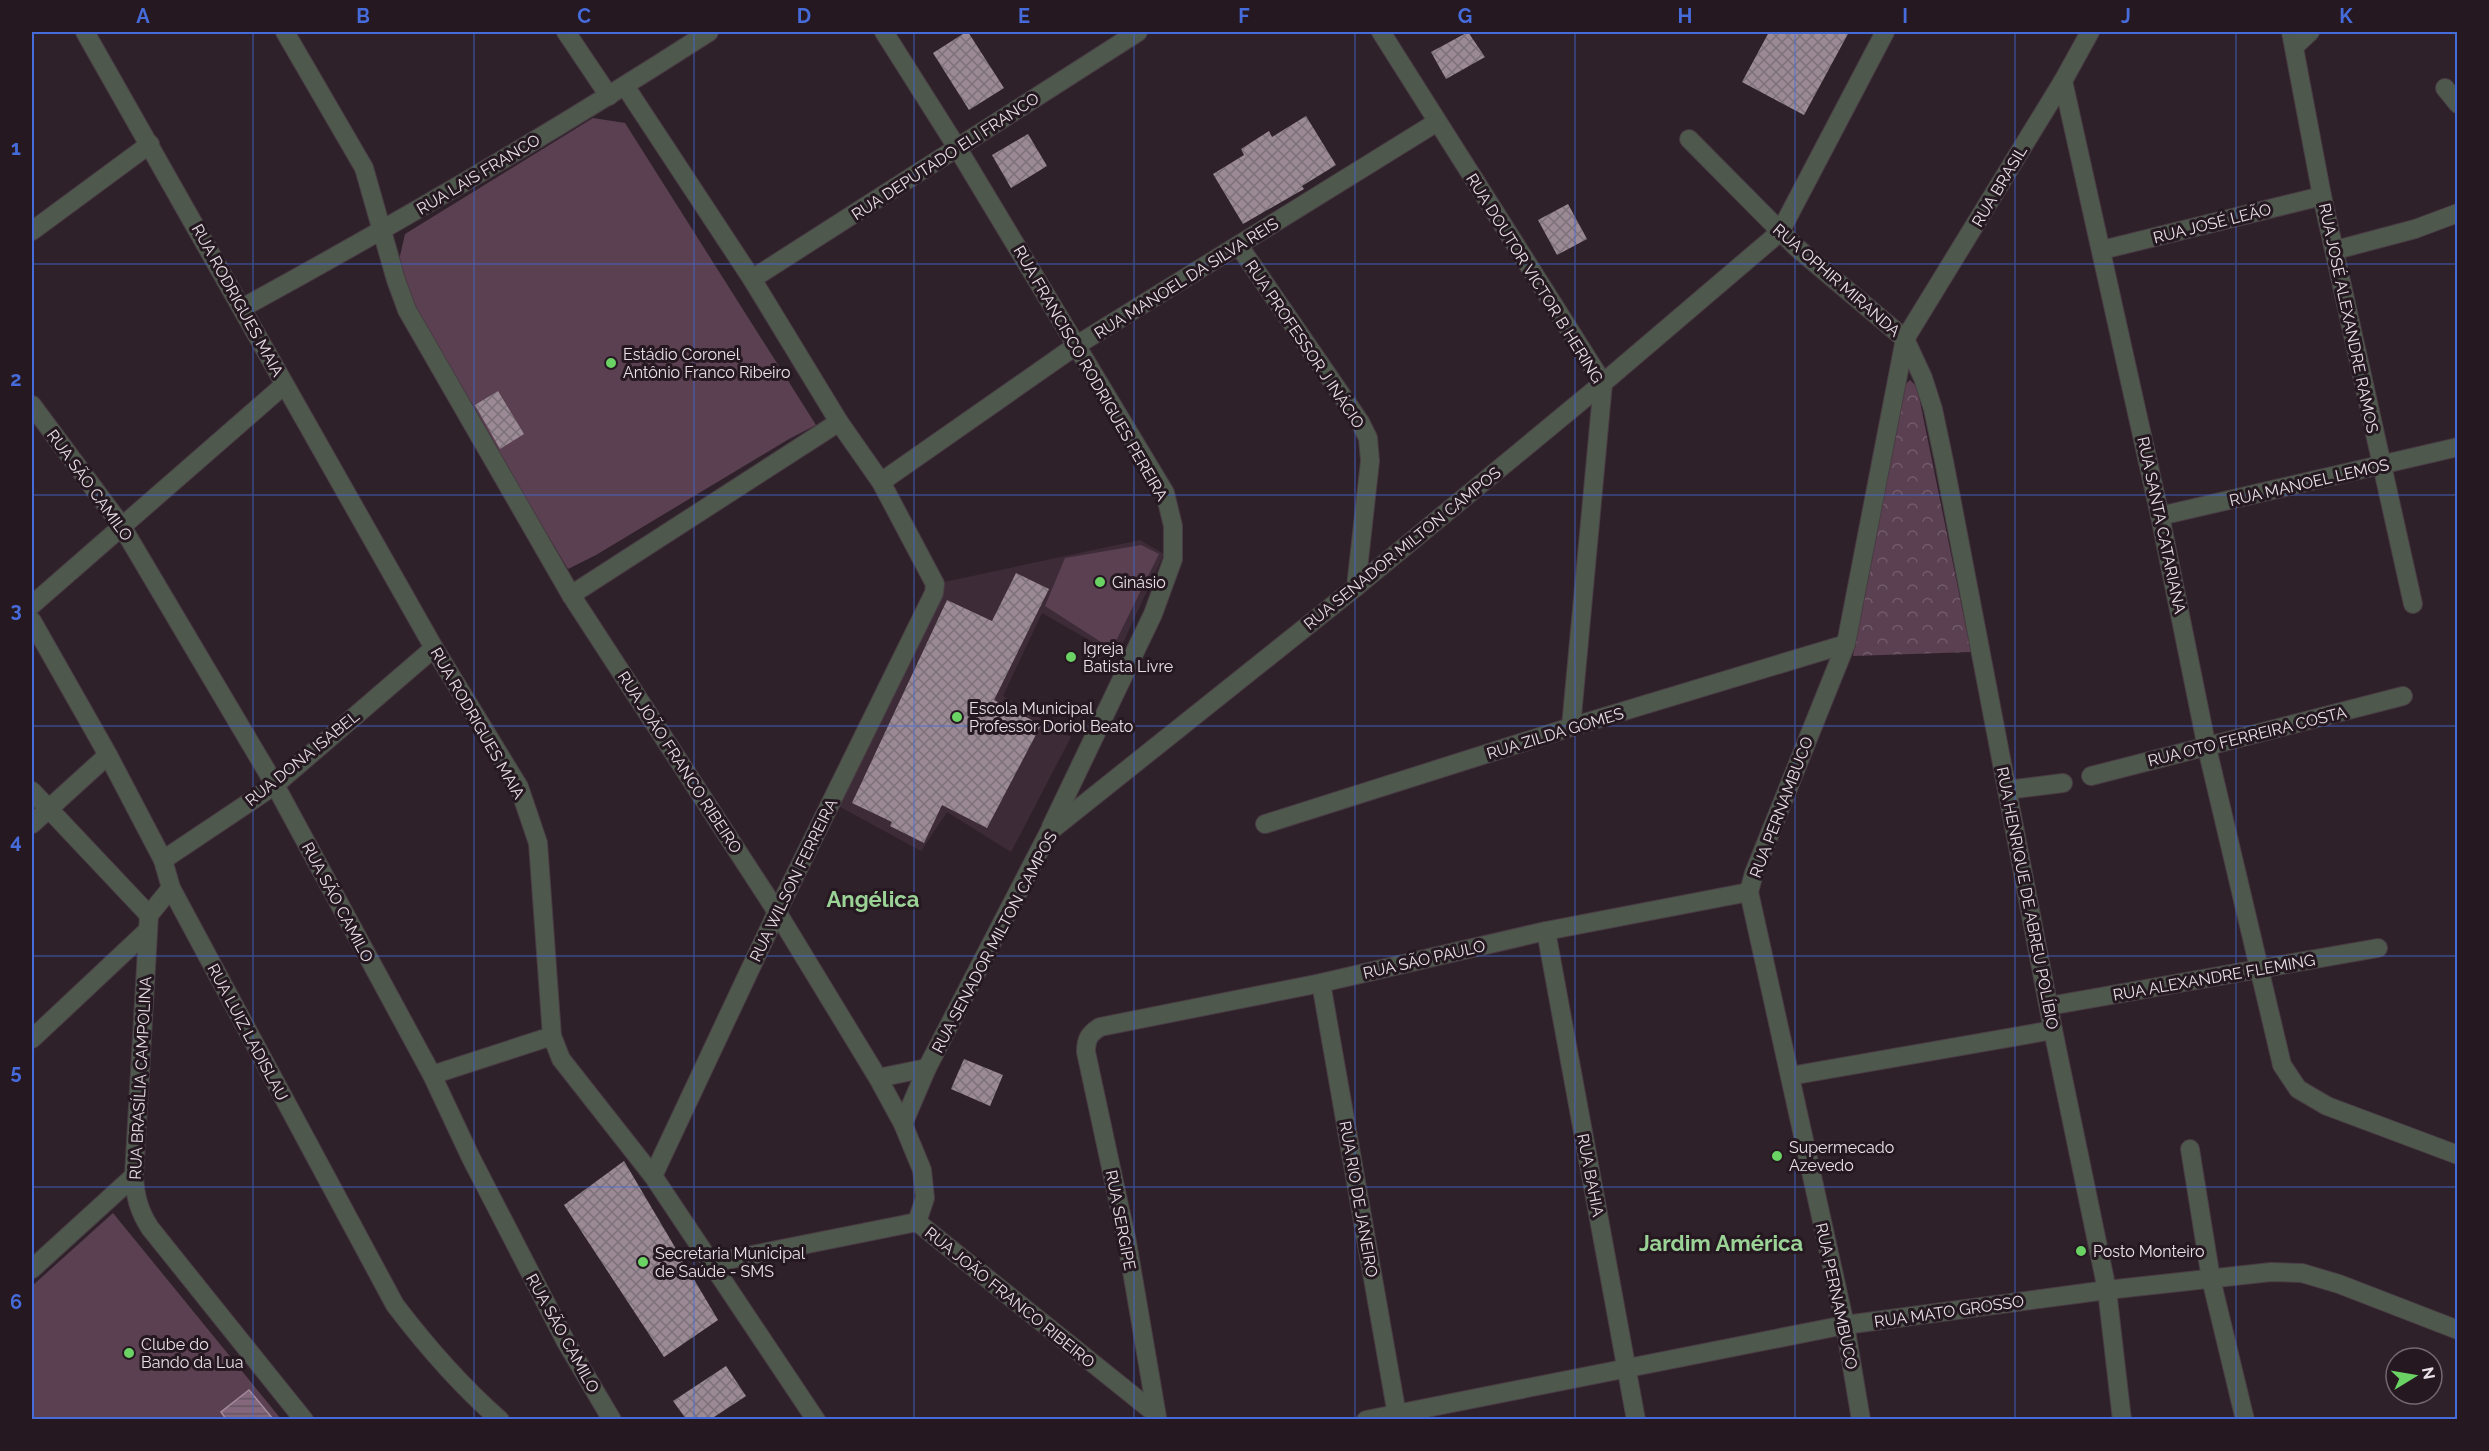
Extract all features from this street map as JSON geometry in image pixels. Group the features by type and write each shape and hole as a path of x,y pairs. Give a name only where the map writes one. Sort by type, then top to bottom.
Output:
{"street":[{"name":"RUA RODRIGUES MAIA","path":"85,32 434,648 519,787 538,843 552,1036 561,1059 653,1176 816,1419"},
{"name":"RUA JOÃO FRANCO RIBEIRO","path":"285,32 364,168 396,280 407,310 571,595 777,912 879,1078 903,1124 922,1170 925,1198 917,1222 1156,1417"},
{"path":"566,32 609,96"},
{"name":"RUA LAIS FRANCO","path":"242,308 383,231 609,96 709,32"},
{"name":"RUA FRANCISCO RODRIGUES PEREIRA","path":"884,32 958,149 1165,493 1173,526 1173,559 1154,614 1049,832"},
{"name":"RUA DEPUTADO ELI FRANCO","path":"752,279 1138,32"},
{"name":"RUA DOUTOR VICTOR B HERING","path":"1381,32 1603,383 1571,727"},
{"name":"RUA SENADOR MILTON CAMPOS","path":"903,1124 927,1068 1049,832 1356,587 1603,383 1780,232 1885,32"},
{"name":"RUA BRASIL","path":"1905,339 2063,81 2090,32"},
{"path":"2293,39 2310,32"},
{"name":"RUA JOSÉ ALEXANDRE RAMOS","path":"2293,39 2322,196 2336,250 2381,466 2413,604"},
{"name":"RUA SANTA CATARIANA","path":"2063,81 2160,516 2207,748 2282,1065 2298,1089 2327,1106 2457,1155"},
{"path":"625,86 752,279 839,422 881,482"},
{"path":"2445,88 2457,104"},
{"name":"RUA MANOEL DA SILVA REIS","path":"881,482 1077,345 1437,122"},
{"name":"RUA OPHIR MIRANDA","path":"1689,139 1796,248 1905,339 1923,378"},
{"path":"32,231 150,144"},
{"name":"RUA JOSÉ LEÃO","path":"2102,249 2322,196"},
{"path":"2336,250 2415,229 2457,213"},
{"name":"RUA PROFESSOR J INÁCIO","path":"1239,246 1360,422 1368,438 1370,461 1356,587"},
{"name":"RUA PERNAMBUCO","path":"1861,1419 1845,1325 1749,892 1754,873 1846,644 1905,339"},
{"name":"RUA HENRIQUE DE ABREU POLÍBIO","path":"1923,378 1933,409 1944,461 2053,1030 2107,1290 2121,1419"},
{"path":"32,605 284,385"},
{"name":"RUA SÃO CAMILO","path":"32,405 121,525 275,784 432,1075 471,1158 566,1342 612,1419"},
{"path":"571,595 839,422"},
{"name":"RUA MANOEL LEMOS","path":"2160,516 2457,447"},
{"name":"RUA WILSON FERREIRA","path":"653,1176 777,912 934,593 935,585 932,575 881,482"},
{"name":"RUA LUIZ LADISLAU","path":"32,621 108,755 163,860 171,888 395,1305 427,1348 472,1395 500,1419"},
{"name":"RUA ZILDA GOMES","path":"1264,824 1571,727 1846,644"},
{"name":"RUA DONA ISABEL","path":"163,860 275,784 434,648"},
{"name":"RUA OTO FERREIRA COSTA","path":"2091,776 2403,696"},
{"path":"32,824 108,755"},
{"path":"2007,790 2062,783"},
{"path":"32,791 148,923"},
{"path":"32,1039 148,923 171,888"},
{"name":"RUA SÃO PAULO","path":"1100,1027 1321,983 1546,931 1749,892"},
{"name":"RUA BRASÍLIA CAMPOLINA","path":"148,923 134,1176 135,1197 146,1221 304,1419"},
{"name":"RUA BAHIA","path":"1546,931 1636,1419"},
{"name":"RUA ALEXANDRE FLEMING","path":"2049,1006 2378,948"},
{"name":"RUA RIO DE JANEIRO","path":"1321,983 1397,1414"},
{"name":"RUA SERGIPE","path":"1100,1027 1090,1034 1086,1041 1086,1052 1127,1242 1156,1417"},
{"path":"1790,1076 2053,1030"},
{"path":"432,1075 552,1036"},
{"name":"RUA SENADOR MILTON CAMPOS","path":"879,1078 927,1068"},
{"path":"2190,1149 2211,1279 2245,1419"},
{"path":"32,1269 134,1176"},
{"path":"712,1263 917,1222"},
{"name":"RUA MATO GROSSO","path":"1366,1419 1845,1325 2107,1290 2271,1272 2302,1273 2339,1284 2457,1330"}],"shaded area":[{"name":"Escola Municipal Professor Doriol Beato","path":"1140,540 1164,554 1117,656 1042,613 1003,696 1071,737 1011,852 947,812 921,851 835,804 944,582"},
{"path":"249,1390 273,1419 226,1419 221,1412"}],"green space":[{"name":"Estádio Coronel Antônio Franco Ribeiro","path":"593,118 625,123 816,425 596,555 568,569 418,318 397,269 405,234"},
{"path":"1910,380 1917,387 1971,652 1853,656 1904,386"},
{"name":"Ginásio","path":"1141,545 1159,554 1112,649 1045,606 1065,558"},
{"name":"Clube do Bando da Lua","path":"113,1213 281,1419 32,1419 32,1286"}],"building":[{"path":"966,32 1004,88 969,110 933,53"},
{"path":"1468,32 1485,57 1446,79 1431,52"},
{"path":"1769,32 1849,32 1804,115 1742,82"},
{"path":"1306,116 1336,165 1302,186 1304,189 1243,224 1213,174 1244,155 1241,149 1269,131 1272,137"},
{"path":"1028,134 1047,166 1011,188 992,155"},
{"path":"1568,204 1587,239 1557,255 1538,220"},
{"path":"498,391 524,434 500,449 475,405"},
{"path":"1016,573 1049,589 994,700 1041,725 987,828 942,805 924,843 890,826 892,822 852,803 947,600 992,621"},
{"path":"964,1059 1003,1075 990,1106 951,1089"},
{"name":"Secretaria Municipal de Saúde - SMS","path":"624,1161 718,1320 664,1357 564,1205"},
{"path":"726,1366 746,1396 711,1419 686,1419 673,1401"}],"place":[{"name":"Estádio Coronel Antônio Franco Ribeiro","path":"611,363"},
{"name":"Ginásio","path":"1100,582"},
{"name":"Igreja Batista Livre","path":"1071,657"},
{"name":"Escola Municipal Professor Doriol Beato","path":"957,717"},
{"name":"Supermecado Azevedo","path":"1777,1156"},
{"name":"Posto Monteiro","path":"2081,1251"},
{"name":"Secretaria Municipal de Saúde - SMS","path":"643,1262"},
{"name":"Clube do Bando da Lua","path":"129,1353"}],"district":[{"name":"Angélica","path":"873,899"},
{"name":"Jardim América","path":"1721,1243"}]}
